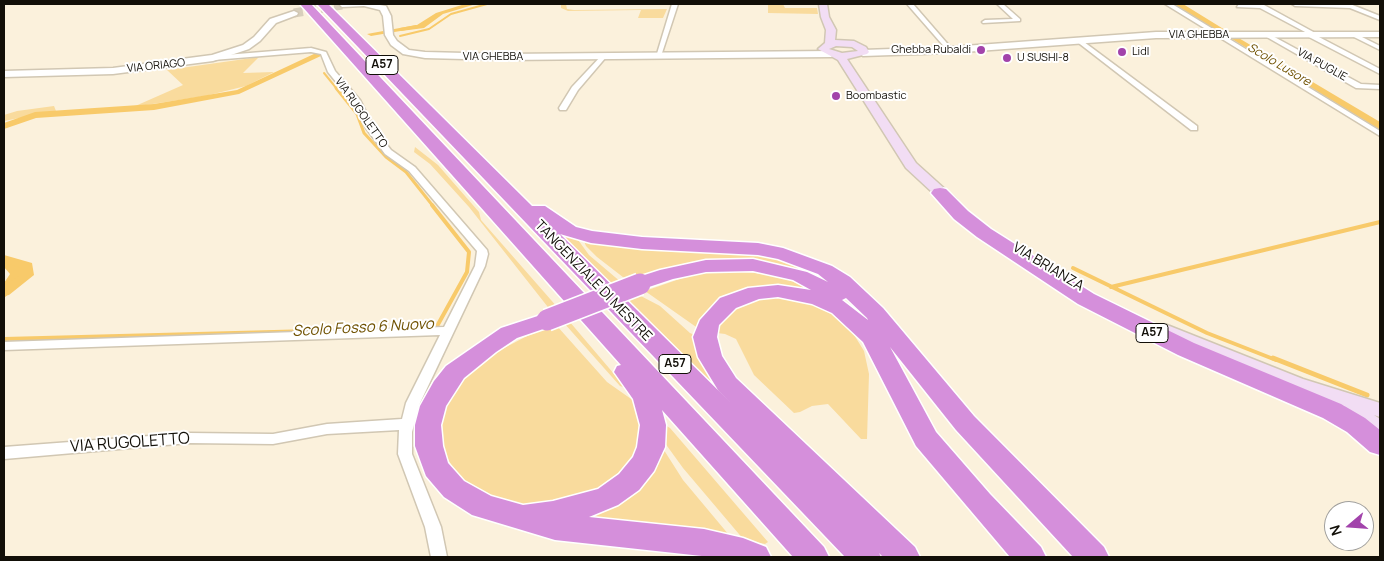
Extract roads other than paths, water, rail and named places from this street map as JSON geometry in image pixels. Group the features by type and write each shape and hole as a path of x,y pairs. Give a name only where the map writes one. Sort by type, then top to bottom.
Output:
{"highway":[{"name":"TANGENZIALE DI MESTRE","path":"322,4 865,557"},
{"name":"TANGENZIALE DI MESTRE","path":"299,8 594,319 813,557"},
{"name":"A57","path":"485,170 508,180 547,218 584,235 642,243 758,249 807,262 842,282 874,313 965,423 1093,557"},
{"name":"A57","path":"940,193 961,215 984,233 1086,299 1186,349 1332,411 1356,425 1380,445"},
{"name":"A57","path":"755,557 704,542 555,527 483,506 454,489 436,468 429,446 428,425 433,406 454,372 470,358 509,333 667,274 706,266 753,266 777,269 818,283 843,299 902,346"},
{"name":"A57","path":"873,338 840,308 818,298 783,291 756,293 736,299 715,315 706,333 710,357 727,384 904,557"},
{"name":"A57","path":"843,299 858,316 873,338 926,440 1030,557"},
{"name":"A57","path":"511,515 553,514 583,507 608,496 629,482 644,463 651,447 653,424 645,397 637,385 592,334 594,319"}],"main road":[{"path":"823,4 825,17 831,30 830,50"},
{"path":"831,30 860,52"},
{"path":"830,50 849,43"},
{"path":"830,50 860,52"},
{"name":"VIA BRIANZA","path":"830,50 841,58 856,78 900,151 911,165 940,193 994,234 1069,282 1164,330 1296,384"},
{"path":"856,78 854,66 860,52"},
{"path":"1296,384 1380,410"},
{"path":"1296,384 1380,428"}],"street":[{"name":"VIA GHEBBA","path":"342,5 364,4 383,8 388,16 388,32 400,49 425,55 658,56 787,54 830,50"},
{"path":"658,56 675,4"},
{"path":"910,4 950,50"},
{"path":"985,22 1018,20 1000,4"},
{"path":"1168,4 1380,134"},
{"path":"1295,4 1362,4"},
{"path":"1239,6 1259,5 1380,72"},
{"path":"1348,5 1380,18"},
{"name":"VIA ORIAGO","path":"4,74 113,70 213,58 246,46 257,39 273,20 299,8"},
{"name":"VIA GHEBBA","path":"860,52 950,50 1156,35 1380,35"},
{"name":"VIA PUGLIE","path":"1267,35 1359,86 1380,87"},
{"path":"1354,35 1380,48"},
{"path":"1078,40 1194,128"},
{"name":"VIA RUGOLETTO","path":"213,58 311,50 324,53 332,72 356,102 370,128 388,152 412,169 482,250 480,266 413,403 406,424 405,454 433,527 439,557"},
{"path":"564,108 575,89 604,56"},
{"path":"1366,87 1380,95"},
{"path":"4,346 448,331"},
{"name":"VIA RUGOLETTO","path":"4,453 189,438 284,439 327,429 406,424"}],"water":[{"path":"465,4 476,4 443,14 424,28 401,31 400,28 417,25 436,13"},
{"path":"1174,4 1183,4 1230,33 1221,33"},
{"name":"Scolo Lusore","path":"1227,36 1237,37 1380,122 1380,130"},
{"path":"4,257 19,260 30,268 25,280 4,298 4,283 10,274 4,267"}],"waterway":[{"name":"Scolo Fosso 6 Nuovo","path":"400,36 429,29 451,14 487,4"},
{"path":"371,34 416,27"},
{"path":"4,126 35,115 154,107 239,92 319,55"},
{"name":"Scolo Fosso 6 Nuovo","path":"324,73 337,89"},
{"name":"Scolo Fosso 6 Nuovo","path":"336,88 357,114 364,133 386,157 406,172 433,206"},
{"name":"Scolo Fosso 6 Nuovo","path":"432,205 469,252 467,272 436,328"},
{"path":"1112,287 1380,222"},
{"path":"4,259 28,266 28,275 4,292"},
{"path":"1073,268 1112,287"},
{"path":"1112,287 1207,333 1276,360"},
{"name":"Scolo Fosso 6 Nuovo","path":"4,339 351,330"},
{"path":"1273,358 1367,395"}],"tunnel":[{"path":"294,13 342,5"}],"place":[{"name":"Ghebba Rubaldi","path":"981,50"},
{"name":"Lidl","path":"1122,52"},
{"name":"U SUSHI-8","path":"1007,58"},
{"name":"Boombastic","path":"836,96"}]}
